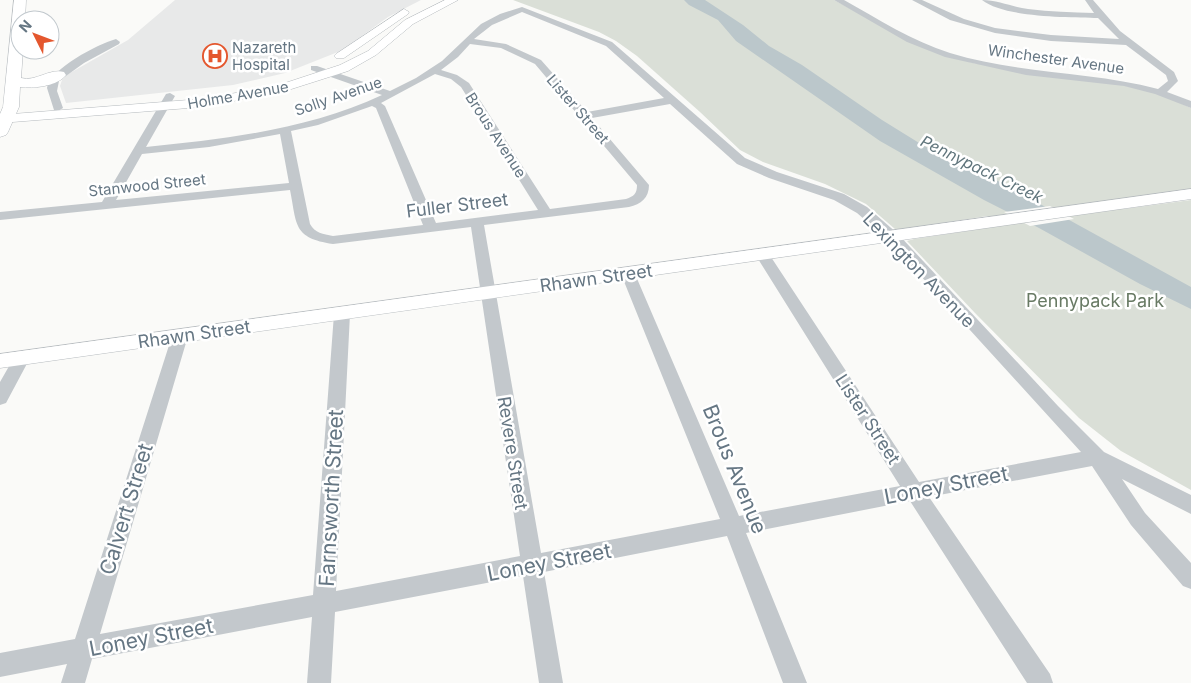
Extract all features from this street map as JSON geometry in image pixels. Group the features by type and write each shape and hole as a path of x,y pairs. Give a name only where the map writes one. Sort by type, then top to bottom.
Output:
{"highway":[{"path":"3,119 13,80 20,0"},
{"path":"13,80 32,83 59,75"}],"main road":[{"name":"Holme Avenue","path":"3,119 58,108 250,96 331,73 372,53 401,28 421,14 453,0"},
{"name":"Holme Avenue","path":"3,119 91,112 167,101 270,81 314,68 356,47 378,29 413,7"},
{"name":"Rhawn Street","path":"0,361 1191,194"}],"street":[{"name":"Winchester Avenue","path":"838,0 888,26"},
{"name":"Winchester Avenue","path":"845,0 910,40 948,55 1014,69 1110,80 1162,91 1191,101"},
{"path":"916,0 960,20 993,30 1047,38 1126,42"},
{"path":"986,0 1020,12 1099,16"},
{"path":"1089,0 1099,16 1126,42 1170,74 1173,81 1162,91"},
{"name":"Solly Avenue","path":"138,151 209,144 285,129 371,102 434,70 454,56 484,26 522,9"},
{"name":"Lexington Avenue","path":"522,9 591,35 609,44 741,161 773,175 839,197 862,210 893,237 1052,411 1097,457 1191,505"},
{"name":"Lister Street","path":"467,41 503,46 538,62 643,185 643,192 638,199 629,203 618,204"},
{"path":"58,108 52,84 59,75 116,42"},
{"path":"314,68 390,94"},
{"name":"Brous Avenue","path":"434,70 454,77 465,85 546,213"},
{"name":"Winchester Avenue","path":"1162,91 1191,105"},
{"path":"584,116 673,100"},
{"path":"107,205 167,101"},
{"path":"371,102 380,106 430,227"},
{"path":"285,129 297,186"},
{"name":"Fuller Street","path":"297,186 305,228 311,235 334,240 618,204"},
{"name":"Stanwood Street","path":"0,216 297,186"},
{"name":"Revere Street","path":"477,222 551,683"},
{"name":"Lister Street","path":"762,254 914,491 1042,683"},
{"name":"Brous Avenue","path":"628,274 733,526 795,683"},
{"name":"Farnsworth Street","path":"319,683 342,314"},
{"name":"Calvert Street","path":"73,683 180,336"},
{"path":"0,398 22,358"},
{"path":"1097,457 1138,519 1191,579"},
{"name":"Loney Street","path":"0,665 1097,457"}],"shaded area":[{"name":"Nazareth Hospital","path":"175,0 421,0 388,17 343,50 285,73 233,85 66,103 60,86 63,77 128,40"},
{"path":"684,0 705,0 743,25 769,46 802,65 882,120 924,146 1002,183 1191,287 1191,309 1140,284 984,200 880,141 736,41 718,20 689,5"}],"green space":[{"name":"Pennypack Park","path":"513,0 834,0 914,43 973,63 1105,81 1160,94 1191,108 1191,189 1111,201 1123,209 1191,200 1191,490 1121,451 1079,418 907,241 999,226 987,216 900,230 895,229 866,204 825,184 763,162 740,150 637,56 616,41 599,32"}],"pier":[{"path":"1050,206 1074,219 1030,226 1004,212"}],"place":[{"name":"Nazareth Hospital","path":"215,56"}],"water label":[{"name":"Pennypack Creek","path":"982,169"}]}
